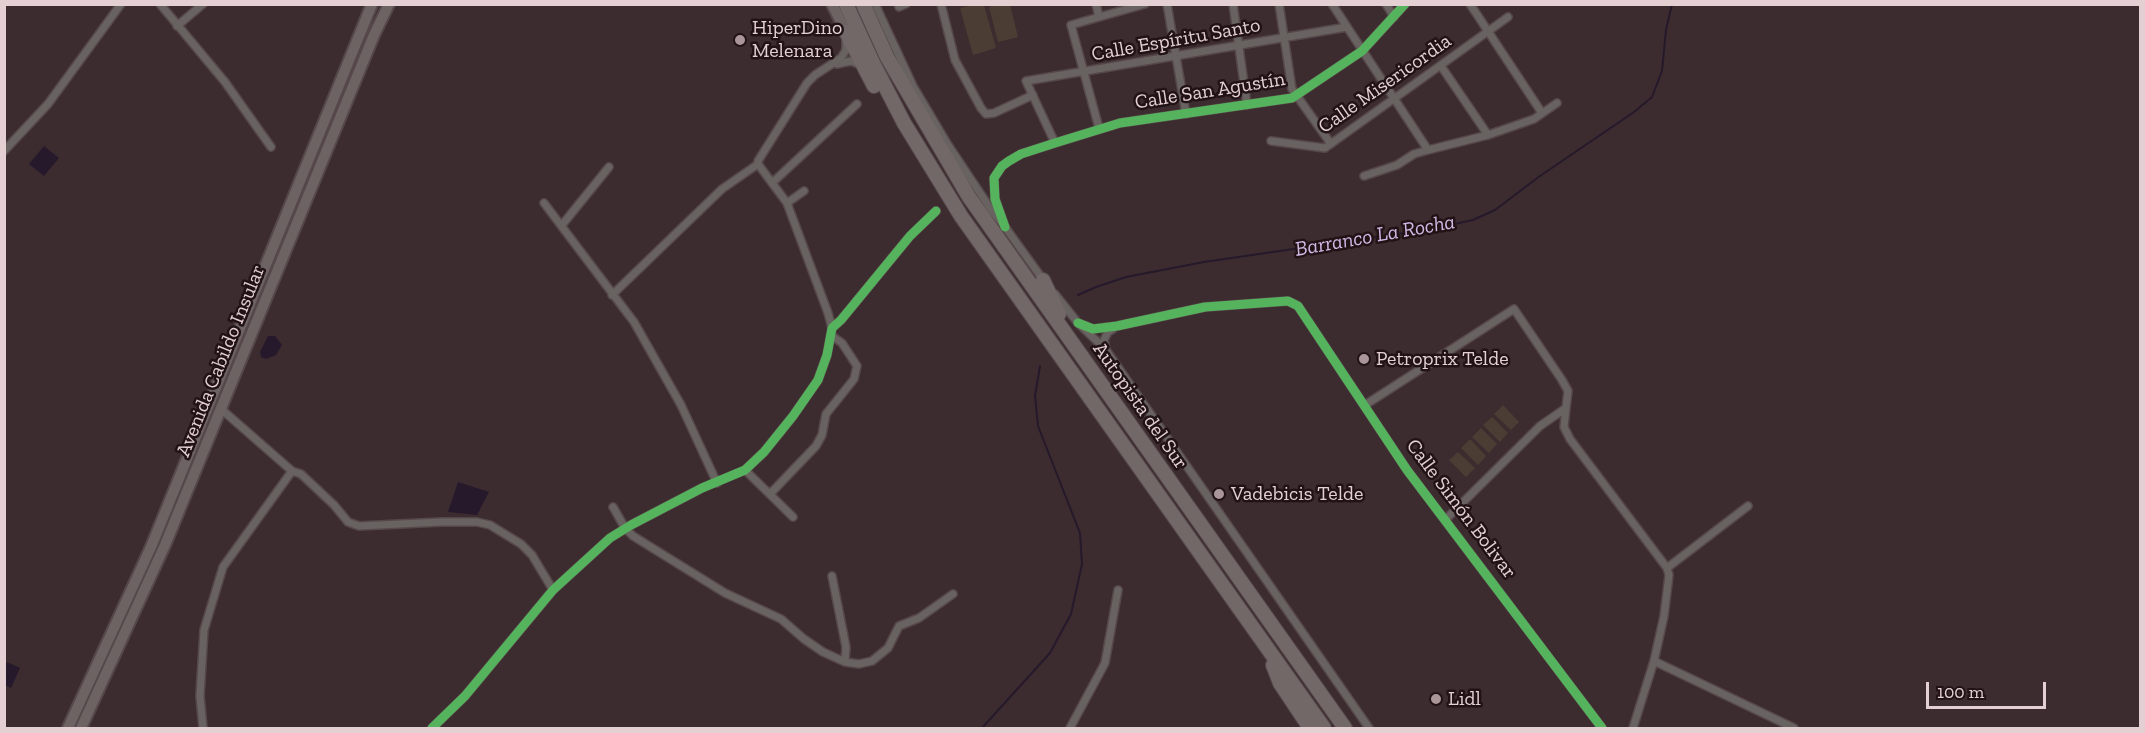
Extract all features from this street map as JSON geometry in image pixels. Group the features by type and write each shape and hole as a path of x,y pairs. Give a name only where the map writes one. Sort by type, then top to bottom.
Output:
{"highway":[{"name":"Autopista del Sur","path":"846,4 873,63 933,171 968,225 1324,729"},
{"name":"Autopista del Sur","path":"863,4 887,57 969,197 1345,729"},
{"path":"846,32 904,140 933,171"},
{"path":"1043,280 1077,351"},
{"path":"1269,652 1280,683 1310,729"}],"main road":[{"name":"Avenida Cabildo Insular","path":"68,729 151,547 372,4"},
{"name":"Avenida Cabildo Insular","path":"81,729 165,545 374,35 389,4"},
{"path":"832,4 846,32"}],"street":[{"path":"4,151 48,104 121,4"},
{"path":"177,26 203,4"},
{"path":"875,4 913,86 970,180 1043,280 1078,323 1106,350 1369,729"},
{"path":"941,4 958,68 981,108 986,114 994,113 1033,95 1055,142"},
{"path":"1096,4 1100,16"},
{"path":"1099,128 1071,25 1145,4"},
{"path":"1167,4 1186,114"},
{"path":"1233,4 1247,105"},
{"path":"1279,4 1292,89 1331,144"},
{"path":"1332,4 1428,150"},
{"path":"1386,4 1394,17"},
{"name":"Calle San Agustín","path":"1005,227 993,189 994,178 1002,166 1021,154 1099,128 1297,95 1362,51 1405,4"},
{"path":"1470,4 1542,113"},
{"path":"160,5 225,82 271,147"},
{"name":"Calle Misericordia","path":"1271,141 1325,148 1508,17"},
{"name":"Calle Espíritu Santo","path":"1033,95 1026,81 1347,27"},
{"path":"612,295 722,189 758,164 807,83 841,58 846,50 846,32"},
{"path":"828,66 851,62 864,66"},
{"path":"1441,66 1488,135"},
{"path":"1364,176 1397,165 1414,154 1488,135 1534,119 1557,103"},
{"path":"772,183 857,105"},
{"path":"758,164 787,202 828,312 832,332 857,366 854,379 826,414 822,435 816,446 770,494"},
{"path":"562,225 609,167"},
{"path":"787,202 804,191"},
{"path":"544,203 634,322 681,405 717,483"},
{"path":"432,729 465,696 553,590 610,538 625,528 745,470 764,452 818,380 832,332 910,236 936,211"},
{"name":"Calle Simón Bolivar","path":"1117,326 1205,307 1288,301 1298,306 1407,470 1602,729"},
{"path":"1365,405 1514,309 1568,392 1564,428 1570,439 1668,571 1664,616 1654,661 1633,729"},
{"path":"1078,323 1093,329 1117,326"},
{"path":"1106,350 1104,340 1108,332 1117,326"},
{"path":"220,408 292,471 301,474 334,505 348,522 359,526 441,522 477,522 490,525 521,544 532,555 553,590"},
{"path":"1446,519 1539,426 1566,408"},
{"path":"745,470 794,517"},
{"path":"202,729 200,696 204,630 223,567 292,471"},
{"path":"1668,571 1748,506"},
{"path":"612,507 633,536 725,592 781,619 804,639 845,662 859,664 872,661 888,648 899,626 919,618 953,594"},
{"path":"832,576 846,647 845,662"},
{"path":"1070,729 1105,663 1118,590"},
{"path":"1654,661 1794,729"}],"shaded area":[{"path":"998,4 1010,5 1018,37 998,42 989,7"},
{"path":"984,5 996,48 973,55 960,8"},
{"path":"44,146 59,158 44,176 29,164"},
{"path":"268,336 275,336 282,345 276,355 266,359 261,357 260,352"},
{"path":"1503,405 1519,422 1511,430 1494,414"},
{"path":"1492,417 1508,433 1500,442 1483,425"},
{"path":"1481,428 1497,444 1489,453 1472,437"},
{"path":"1470,439 1486,456 1478,465 1461,448"},
{"path":"1458,452 1475,468 1466,477 1449,460"},
{"path":"458,482 489,492 477,515 448,512"},
{"path":"7,662 20,668 11,688 5,685"}],"waterway":[{"name":"Barranco La Rocha","path":"1078,295 1126,277 1204,262 1431,229 1473,220 1495,210 1652,97 1662,71 1666,30 1672,4"},
{"name":"Barranco La Rocha","path":"982,728 1050,653 1071,614 1082,564 1080,533 1038,426 1035,396 1040,366"}],"cycle path":[{"path":"1005,227 995,199 994,178 1002,166 1021,154 1120,123 1292,98 1362,51 1405,4"},
{"path":"432,728 465,696 553,590 610,538 702,488 745,470 764,452 818,380 827,355 832,328 910,236 936,211"},
{"path":"1078,323 1093,329 1205,307 1288,301 1298,306 1407,470 1602,728"}],"place":[{"name":"HiperDino Melenara","path":"740,40"},
{"name":"Petroprix Telde","path":"1364,359"},
{"name":"Vadebicis Telde","path":"1219,494"},
{"name":"Lidl","path":"1436,699"}]}
